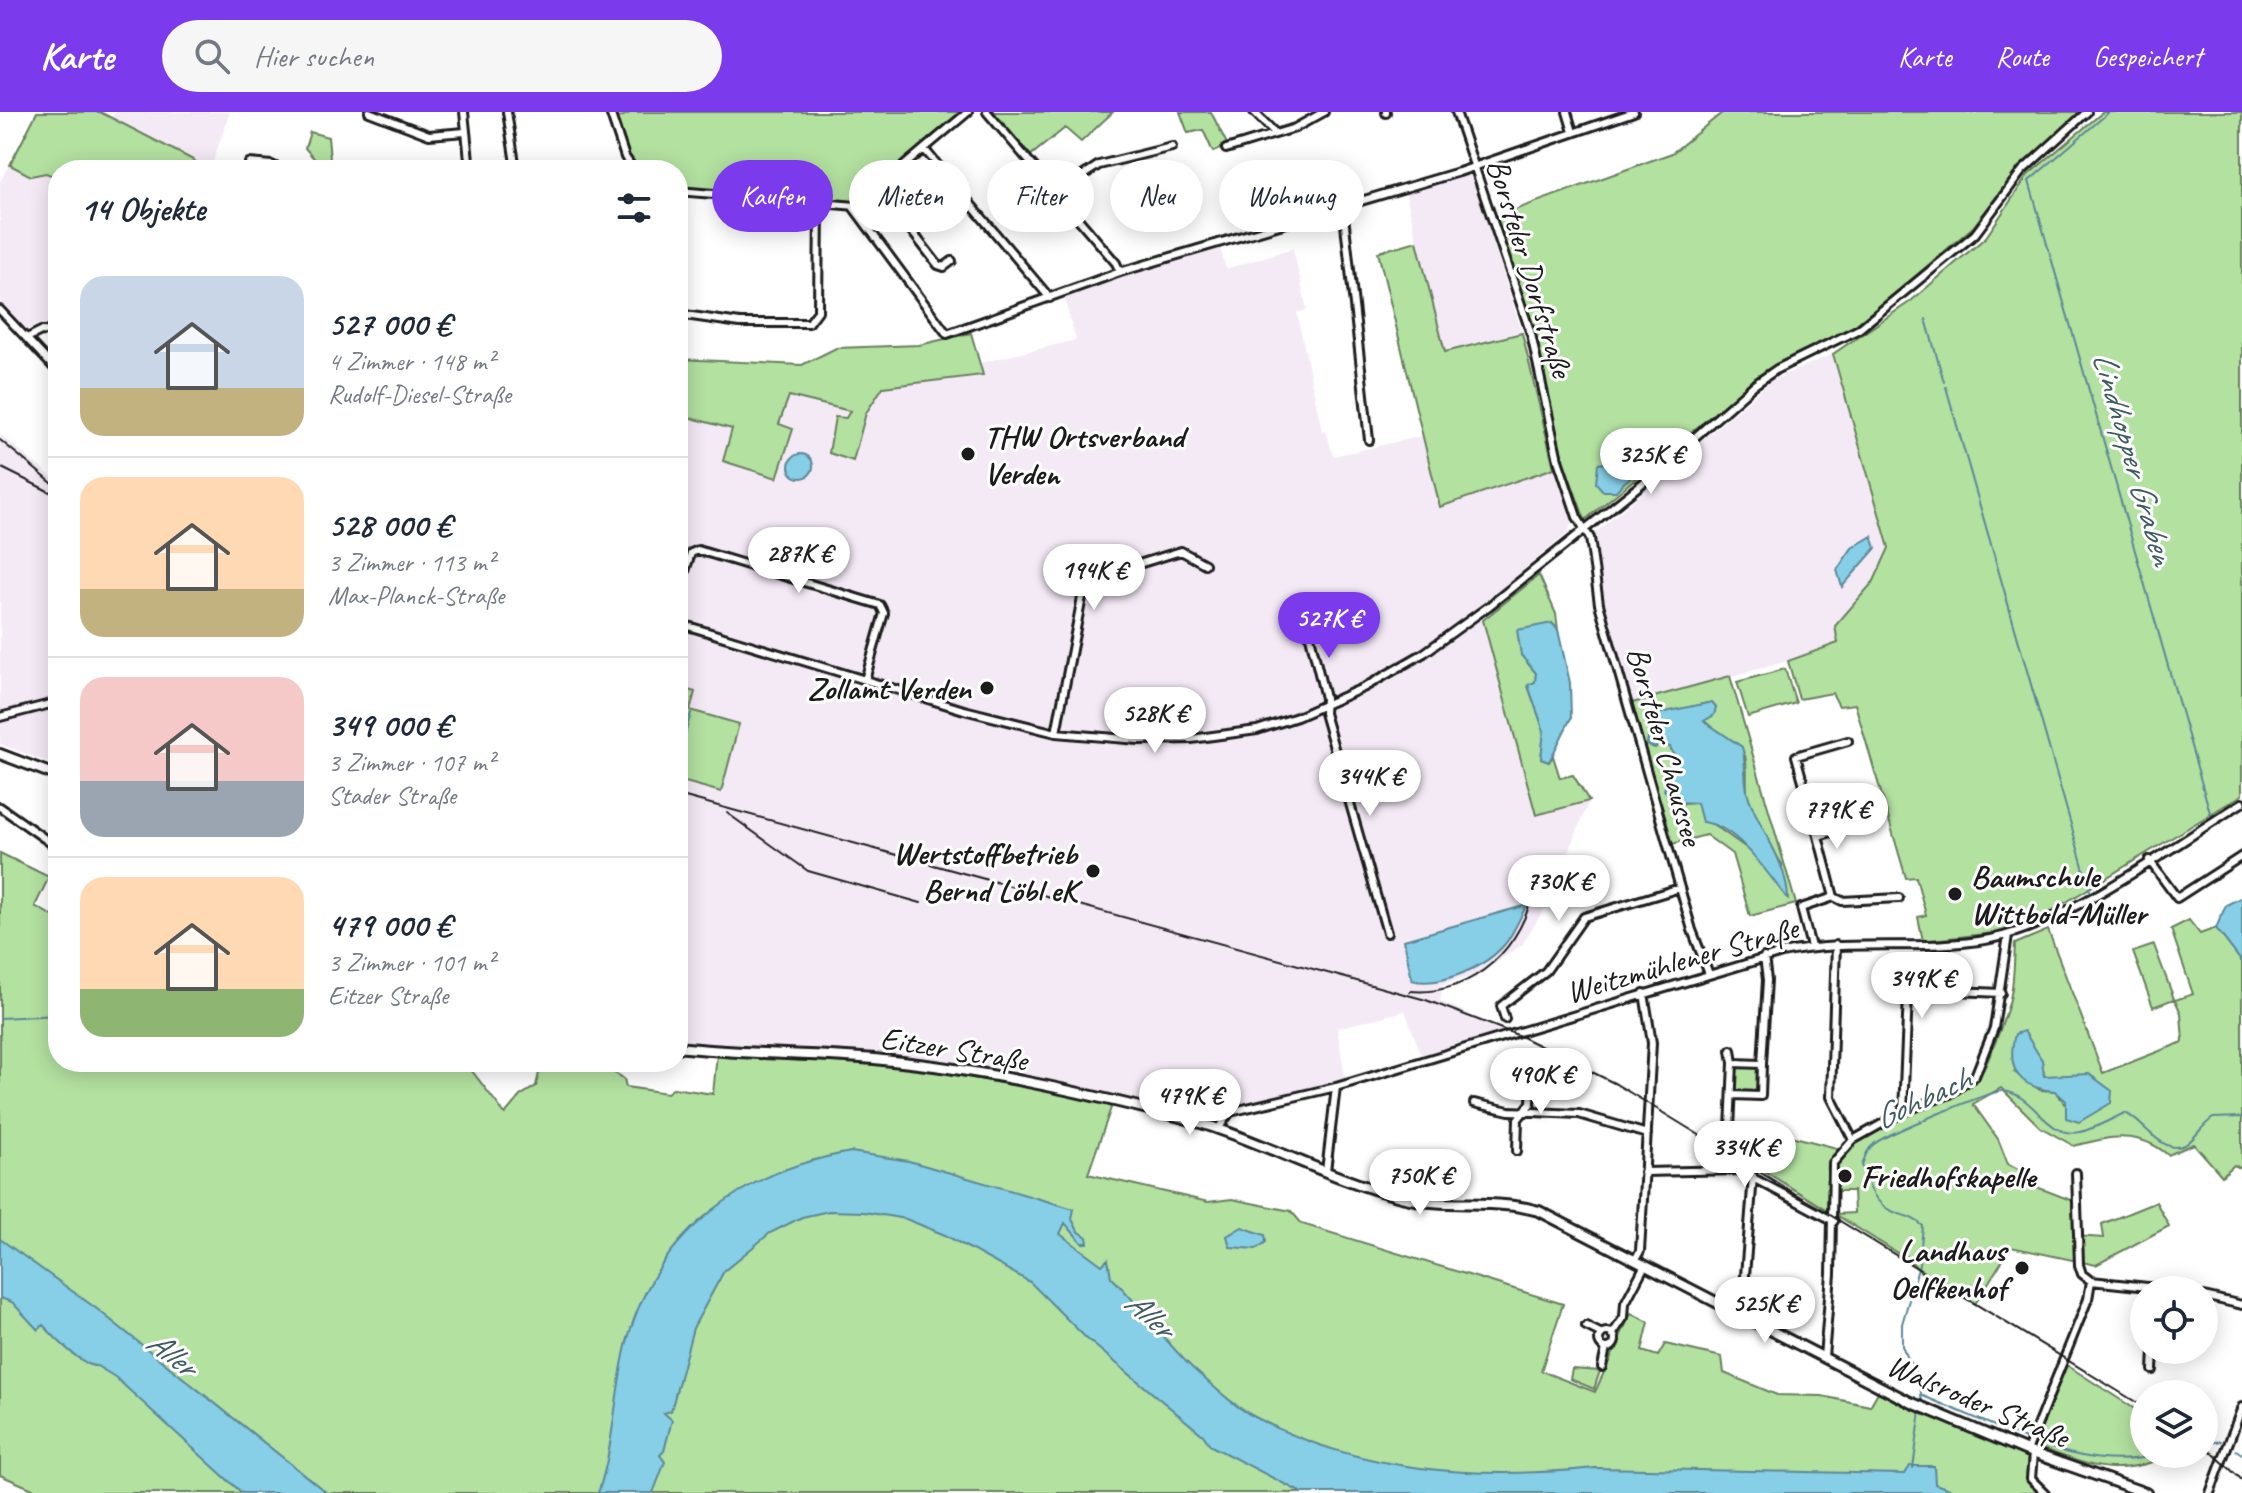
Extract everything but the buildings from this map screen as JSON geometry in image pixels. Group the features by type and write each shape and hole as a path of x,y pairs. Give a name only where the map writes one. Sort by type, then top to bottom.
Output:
{"main road":[{"path":"0,754 48,772"},
{"name":"Eitzer Straße","path":"688,1048 882,1060 973,1072 1173,1115 1218,1129"},
{"name":"Walsroder Straße","path":"1218,1129 1326,1171 1407,1198 1434,1203 1521,1206 1539,1211 1910,1402 2146,1493"}],"street":[{"path":"369,112 429,135 465,132"},
{"path":"464,112 469,160"},
{"path":"507,112 514,160"},
{"path":"610,112 627,160"},
{"path":"913,160 968,112"},
{"path":"987,112 1028,160"},
{"path":"1254,112 1275,133"},
{"path":"1226,149 1295,128 1324,112"},
{"name":"Borsteler Dorfstraße","path":"1456,112 1531,334 1558,460 1583,530"},
{"path":"1567,112 1573,132"},
{"path":"1364,201 1634,112"},
{"path":"688,626 991,718 1056,733 1139,740 1222,736 1257,730 1325,705 1424,653 1489,606 1681,452 1754,385 1777,369 1842,340 1896,300 1975,234 2022,171 2087,112"},
{"path":"1094,168 1172,147"},
{"path":"925,150 1050,298"},
{"path":"688,192 712,194"},
{"path":"688,315 740,323 809,323 818,311 819,232"},
{"path":"872,232 947,334 1120,272 1257,232"},
{"path":"912,232 938,265 944,267 952,261"},
{"path":"1089,232 1120,272"},
{"path":"1346,232 1369,440"},
{"path":"0,310 48,361"},
{"path":"27,338 41,331 48,331"},
{"name":"Borsteler Chaussee","path":"1583,530 1593,549 1599,604 1680,888 1709,974"},
{"path":"688,562 691,553 698,550 880,605 884,613 865,680"},
{"path":"1056,733 1083,592 1090,579 1181,551 1205,564"},
{"path":"1305,616 1325,705 1387,933"},
{"path":"0,717 48,705"},
{"path":"1834,897 1796,756 1848,741"},
{"name":"Weitzmühlener Straße","path":"1218,1129 1230,1112 1336,1087 1764,957 1811,947 1962,943 2008,935 2073,907 2242,803"},
{"path":"0,807 48,841"},
{"path":"1818,836 1869,821"},
{"path":"2149,860 2177,898 2242,856"},
{"path":"1505,1019 1501,1006 1546,971 1584,917 1680,888"},
{"path":"1811,947 1801,908 1834,897 1842,901 1899,898"},
{"path":"1824,1357 1834,1221 1832,1168 1853,1140 1903,1112 1950,1094 1975,1076 1994,1028 2008,935"},
{"path":"1836,945 1831,1097 1853,1140"},
{"path":"1732,1095 1761,1096 1767,980 1764,957"},
{"path":"1903,1112 1908,994 1913,989 2001,993"},
{"path":"1635,1260 1640,1251 1652,1043 1644,993"},
{"path":"1730,1129 1731,1050"},
{"path":"1733,1063 1762,1064"},
{"path":"1517,1151 1518,1119 1527,1113 1531,1103 1532,1078"},
{"path":"1326,1171 1336,1087"},
{"path":"1474,1103 1527,1113 1579,1114 1647,1134"},
{"path":"1644,1172 1726,1169 1753,1176 1834,1221"},
{"path":"2076,1173 2079,1265 2082,1274 2091,1281 2130,1286"},
{"path":"1734,1311 1744,1288 1753,1176"},
{"path":"1602,1367 1606,1348 1614,1342 1612,1335 1624,1317 1625,1303 1645,1265"},
{"path":"2045,1493 2031,1479 2033,1436 2088,1299 2091,1281"},
{"path":"2218,1299 2242,1305"},
{"path":"1586,1326 1612,1335"},
{"path":"1602,1334 1599,1342 1606,1348"},
{"path":"2153,1364 2153,1370"},
{"path":"2210,1493 2242,1408"}],"shaded area":[{"path":"36,112 103,112 112,117 115,112 230,112 213,160 48,160 48,329 26,329 0,302 0,182"},
{"path":"1471,172 1522,333 1445,352 1405,192"},
{"path":"1220,248 1226,269 1293,248 1307,310 1297,313 1322,431 1326,430 1333,456 1423,436 1441,506 1554,468 1572,521 1568,533 1481,605 1537,815 1589,801 1550,900 1522,945 1481,973 1443,985 1440,1001 1507,1031 1422,1057 1405,1011 1337,1028 1346,1083 1238,1108 1209,1121 974,1069 688,1045 688,417 732,429 792,429 779,424 789,396 850,411 846,418 853,461 866,413 883,387 982,375 980,363 1076,340 1063,295"},
{"path":"1833,354 1889,547 1874,581 1835,626 1838,643 1788,661 1632,703 1603,597 1593,535 1772,380"},
{"path":"0,434 48,474 48,762 0,744"}],"green space":[{"path":"37,112 100,112 193,160 48,160 48,174 31,176 10,165"},
{"path":"632,112 960,112 904,160 849,160 849,203 833,201 833,160 712,160 712,191 688,189 688,160 631,160 626,153 616,119"},
{"path":"993,112 1113,112 1081,142 1065,128 1030,156"},
{"path":"1180,112 1211,112 1228,146 1213,152 1203,130 1188,133"},
{"path":"1723,112 2083,112 2017,170 1973,227 1892,296 1836,340 1773,369 1741,391 1585,520 1564,462 1533,335 1495,217 1672,153"},
{"path":"2103,112 2242,112 2242,795 2032,923 2011,931 1923,941 1918,917 1926,915 1916,877 1906,878 1855,704 1839,706 1832,693 1799,699 1788,661 1838,643 1835,626 1874,581 1889,548 1833,354 1911,301 1986,237 2028,175"},
{"path":"310,132 328,137 330,160 315,160 305,148"},
{"path":"1417,241 1445,352 1522,333 1554,468 1440,507 1378,252"},
{"path":"971,333 983,375 883,387 866,413 853,461 829,453 835,417 846,418 850,411 789,396 779,424 793,429 777,478 723,461 732,429 688,417 688,359 802,365 836,348 919,345"},
{"path":"1539,575 1556,614 1558,630 1552,623 1521,655 1536,673 1535,683 1528,686 1544,731 1541,759 1549,762 1553,756 1560,778 1573,775 1589,801 1536,815 1483,620"},
{"path":"1785,669 1796,703 1748,717 1737,682"},
{"path":"1730,676 1796,904 1750,916 1732,854 1706,835 1672,844 1632,703","holes":["1712,702 1716,707 1703,721 1742,749 1746,760 1749,798 1782,864 1781,890 1759,857 1710,822 1697,803 1684,804 1668,775 1675,762 1670,746 1661,743 1647,745 1652,715"]},
{"path":"688,690 695,692 690,710 739,724 721,792 688,783"},
{"path":"0,853 48,877 35,906 48,913 48,1072 473,1072 505,1114 520,1096 536,1086 539,1072 612,1072 624,1079 626,1087 667,1093 674,1088 713,1094 717,1054 883,1062 1085,1098 1112,1105 1088,1174 1208,1202 1232,1199 1291,1211 1302,1224 1563,1304 1541,1371 1595,1392 1631,1313 1649,1322 1642,1351 1658,1356 1665,1344 1722,1357 1724,1373 1777,1395 1822,1396 1870,1406 1878,1392 2028,1457 2030,1486 2040,1493 42,1493 0,1475"},
{"path":"2189,920 2200,934 2216,928 2242,962 2242,1169 2234,1165 2222,1176 2194,1144 2168,1155 2146,1141 2134,1138 2111,1138 2074,1146 2040,1127 2001,1088 1973,1104 1998,1139 2008,1164 2027,1173 2034,1186 2073,1201 2075,1236 2104,1238 2102,1224 2156,1202 2169,1226 2096,1265 2011,1247 1975,1304 1923,1275 1903,1252 1899,1254 1835,1214 1854,1213 1853,1191 1834,1191 1836,1164 1843,1150 1871,1130 1948,1098 1982,1073 2010,999 2015,944 2048,930 2103,1073 2183,1042 2181,1013 2175,1000 2193,994 2171,929","holes":["2042,1060 2044,1076 2055,1077 2079,1122 2055,1091 2040,1090 2014,1072"]},
{"path":"2154,945 2174,999 2153,1007 2133,952"},
{"path":"1757,1066 1761,1071 1755,1093 1735,1093 1736,1068"},
{"path":"1764,1129 1840,1149 1830,1167 1832,1213 1761,1169"},
{"path":"2065,1364 2130,1406 2130,1467 2087,1464 2031,1445"},
{"path":"1572,1369 1600,1371 1594,1389 1570,1379"}],"water":[{"path":"1657,448 1662,452 1657,458 1616,491 1603,491 1596,483 1598,464 1631,460"},
{"path":"801,454 812,461 813,466 806,477 801,478 790,471 789,466 796,455"},
{"path":"1872,536 1876,548 1842,587 1837,570 1852,548"},
{"path":"1552,623 1558,630 1570,683 1571,718 1549,762 1541,759 1544,731 1528,685 1535,682 1536,673 1521,655 1517,630"},
{"path":"1712,702 1716,707 1714,715 1704,721 1742,747 1747,792 1783,872 1788,899 1739,841 1715,825 1702,822 1697,803 1677,802 1664,790 1675,756 1670,747 1661,743 1655,748 1647,745 1651,715"},
{"path":"2242,897 2242,962 2216,928 2226,905"},
{"path":"1527,905 1508,940 1487,960 1449,978 1423,982 1412,980 1404,940"},
{"path":"2024,1031 2042,1060 2044,1076 2089,1074 2112,1091 2111,1103 2079,1122 2066,1118 2066,1101 2055,1091 2024,1081 2014,1067 2015,1034"},
{"path":"851,1152 909,1161 1074,1209 1072,1219 1078,1231 1087,1237 1088,1243 1082,1243 1065,1223 1060,1234 1102,1265 1108,1259 1111,1277 1197,1372 1247,1413 1295,1436 1336,1450 1378,1461 1464,1472 1551,1472 1595,1468 1905,1474 1910,1466 1934,1466 1935,1484 1961,1493 1302,1493 1211,1446 1203,1435 1087,1339 1030,1282 945,1235 906,1219 864,1212 829,1211 802,1217 770,1233 724,1271 693,1328 671,1411 664,1413 672,1420 664,1451 660,1455 665,1462 653,1493 598,1493 608,1456 627,1342 641,1303 659,1269 682,1239 709,1213 740,1191 812,1161"},
{"path":"1242,1227 1265,1235 1266,1242 1256,1249 1230,1247 1227,1236"},
{"path":"0,1239 97,1309 327,1493 242,1493 115,1377 84,1362 43,1325 38,1330 12,1302 0,1298"}],"waterway":[{"name":"Lindhopper Graben","path":"2109,112 2029,181 2211,816 2242,799"},
{"path":"1926,319 1944,382"},
{"path":"1946,387 2090,891"},
{"path":"688,724 691,713"},
{"path":"0,1018 48,1016"},
{"name":"Gohbach","path":"1922,1405 1920,1383 1902,1346 1902,1324 1919,1265 1923,1226 1912,1218 1887,1209 1872,1193 1862,1165 1872,1146 1938,1114 2003,1091 2024,1100 2058,1129 2085,1131 2125,1113 2160,1141 2177,1147 2189,1142 2213,1118 2242,1117"},
{"path":"1923,1396 2028,1440"},
{"name":"Gohbach","path":"1913,1468 1921,1411"},
{"path":"2034,1442 2097,1458 2130,1459"},
{"path":"2236,1450 2242,1454"}],"railway":[{"path":"0,440 48,480"},
{"path":"0,467 48,491"},
{"path":"688,798 1426,1000 1520,1036 1616,1084 2130,1398"},
{"path":"727,813 808,871 921,903"},
{"path":"1410,991 1433,991 1455,985 1493,963 1520,928 1534,885"},
{"path":"2218,1458 2242,1480"}],"place":[{"name":"THW Ortsverband Verden","path":"968,454"},
{"name":"Zollamt Verden","path":"987,688"},
{"name":"Wertstoffbetrieb Bernd Löbl eK","path":"1093,871"},
{"name":"Baumschule Wittbold-Müller","path":"1955,894"},
{"name":"Friedhofskapelle","path":"1845,1176"},
{"name":"Landhaus Oelfkenhof","path":"2022,1268"}],"water label":[{"name":"Aller","path":"1150,1314"},
{"name":"Aller","path":"172,1353"}]}
